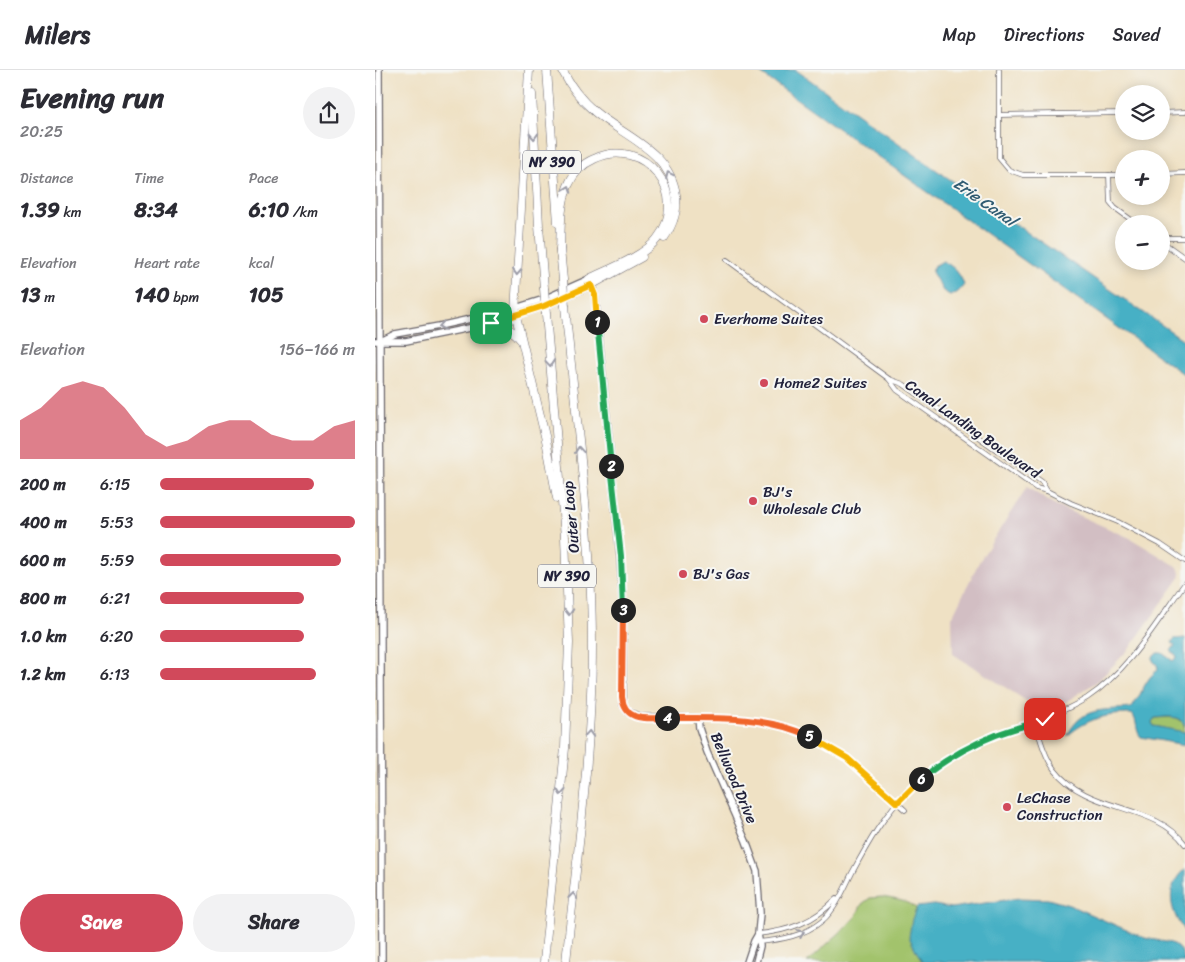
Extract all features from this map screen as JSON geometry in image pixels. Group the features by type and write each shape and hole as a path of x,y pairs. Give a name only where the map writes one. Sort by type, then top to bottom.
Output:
{"highway":[{"name":"Outer Loop","path":"530,70 538,208 565,537 569,625 568,705 544,962"},
{"path":"530,70 515,312 547,446 565,537"},
{"name":"Outer Loop","path":"547,70 560,254 587,535 592,636 591,698 587,750 566,962"},
{"path":"562,70 574,89 593,110 659,159 671,176 675,194 676,206 673,220 659,244 643,257 590,282"},
{"path":"560,254 563,202 569,184 578,170 591,160 615,153 634,156 651,167 663,182 669,201 668,218 662,232 654,243 645,250 590,282"},
{"path":"477,327 494,325 507,328 517,334 522,343"},
{"path":"570,922 570,962"}],"street":[{"path":"379,70 378,456 382,962"},
{"path":"999,70 999,158 1009,170 1023,175 1115,175"},
{"path":"1170,113 1185,112"},
{"path":"1000,115 1115,113"},
{"path":"1170,174 1185,173"},
{"path":"1109,175 1109,202 1125,215"},
{"path":"1170,239 1185,238"},
{"path":"1170,247 1185,258"},
{"name":"Canal Landing Boulevard","path":"727,260 889,379 903,384 1042,482 1047,491"},
{"path":"378,341 407,341 477,327 558,293 590,282"},
{"name":"Bellwood Drive","path":"590,282 595,295 621,556 623,704 628,712 640,718 698,718 699,728 707,752 755,865 760,900 758,934"},
{"path":"378,341 395,334 515,312"},
{"name":"Canal Landing Boulevard","path":"889,379 897,390 905,396 1036,488 1118,522 1160,544 1185,561"},
{"path":"757,941 788,938 812,928 828,915 875,833 897,803 926,775 957,753 990,738 1063,712 1108,681 1131,656 1185,583"},
{"path":"1033,716 1049,760 1055,770 1074,787 1093,799 1156,821 1176,833 1185,844"},
{"path":"698,718 755,720 773,723 804,734 847,758 905,810"},
{"path":"756,962 758,934 783,931 803,924 828,908 842,892"},
{"path":"747,962 757,941"}],"shaded area":[{"path":"1027,487 1053,504 1130,538 1178,567 1181,576 1129,649 1098,681 1047,714 953,654 952,617 979,562"}],"green space":[{"path":"1174,717 1184,723 1185,732 1154,726 1152,723 1154,718"},
{"path":"882,897 907,903 919,911 920,956 922,962 807,962 845,928 856,916 862,904 870,898"}],"water":[{"path":"756,70 796,70 935,169 1185,341 1185,375"},
{"path":"943,261 956,271 964,285 958,292 950,295 943,291 932,272 934,266"},
{"path":"1185,638 1185,726 1182,722 1172,717 1155,718 1152,723 1154,726 1185,732 1185,745 1141,737 1132,714 1105,716 1082,725 1067,736 1079,719 1086,715 1102,710 1131,708 1149,678 1158,670 1153,657 1157,653 1162,653 1173,661 1177,656 1171,651 1175,645 1172,643 1174,639"},
{"path":"1185,869 1185,932 1176,916 1171,900 1174,884 1178,876"},
{"path":"1019,898 1048,899 1069,905 1145,938 1171,943 1181,950 1185,962 922,962 909,937 912,919 917,907 934,905 951,908"}],"place":[{"name":"Everhome Suites","path":"704,319"},
{"name":"Home2 Suites","path":"764,383"},
{"name":"BJ's Wholesale Club","path":"753,501"},
{"name":"BJ's Gas","path":"683,574"},
{"name":"LeChase Construction","path":"1007,807"}],"route":[{"path":"491,323 544,306 591,285 593,288 621,556 624,637 623,700 627,711 636,717 644,718 745,718 773,723 791,729 817,740 839,753 897,803 926,775 962,750 996,735 1045,719"}],"water label":[{"name":"Erie Canal","path":"985,202"}]}
